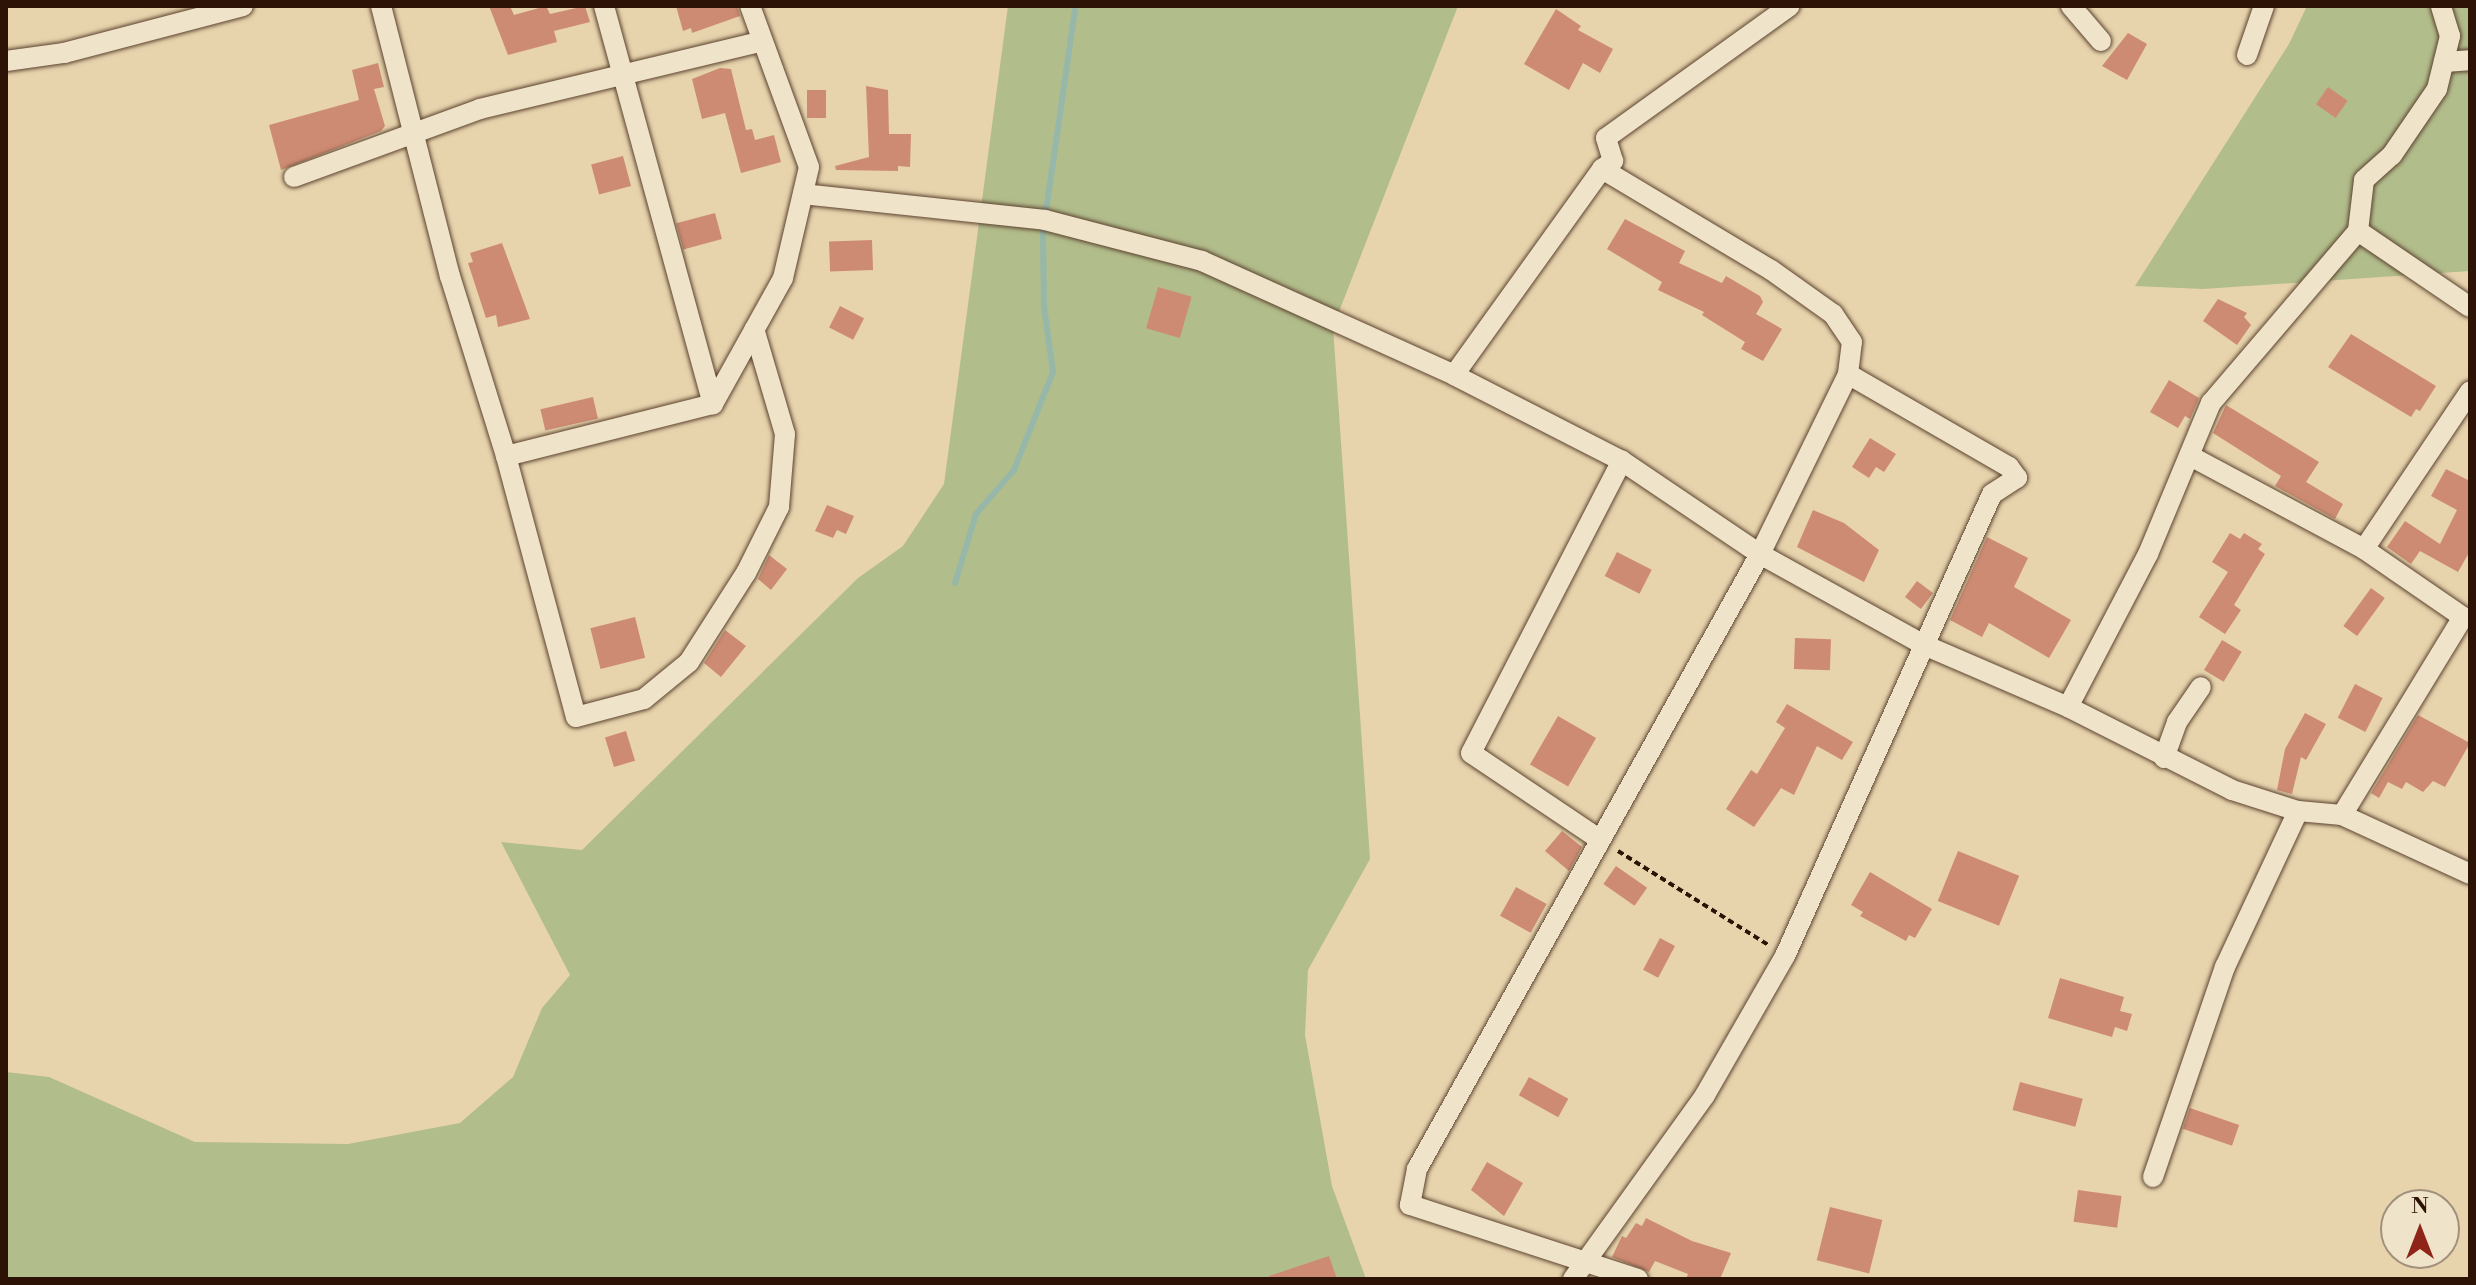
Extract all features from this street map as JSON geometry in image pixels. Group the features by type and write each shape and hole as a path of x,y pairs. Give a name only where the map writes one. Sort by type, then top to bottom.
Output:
{"street":[{"path":"6,61 64,53 243,6"},
{"path":"381,6 466,335 506,456 576,717 644,699 689,662 746,573 779,507 785,434 754,329"},
{"path":"604,6 713,404"},
{"path":"506,456 713,404 783,278 809,167 771,59 760,42 750,6"},
{"path":"1454,375 1602,169 1613,161 1606,138 1790,6"},
{"path":"2071,6 2101,41"},
{"path":"2247,55 2264,6"},
{"path":"2068,707 2148,554 2192,457 2211,403 2358,231 2364,180 2410,132 2437,89 2450,36 2441,6"},
{"path":"294,177 415,131 621,73 760,42"},
{"path":"2444,62 2470,60"},
{"path":"1602,169 1771,270 1833,314 1852,342 1848,374 1760,554 1417,1169 1410,1205 1578,1270 1638,1279"},
{"path":"803,194 1045,220 1202,261 1454,375 1622,461 1760,554 1924,645 2068,707 2232,790 2298,811 2342,815 2470,874"},
{"path":"2358,231 2470,307"},
{"path":"1578,1270 1705,1095 1785,956 1992,494 2017,478 2009,467 1848,374"},
{"path":"2364,549 2470,391"},
{"path":"2192,457 2364,549 2463,617 2342,815"},
{"path":"1599,839 1471,753 1622,461"},
{"path":"2164,758 2177,722 2201,687"},
{"path":"2153,1177 2225,967 2298,811"}],"path":[{"path":"1599,839 1785,956"}],"green space":[{"path":"1008,6 1458,6 1333,327 1370,859 1308,970 1305,1035 1332,1186 1366,1279 6,1279 6,1072 49,1077 195,1142 348,1144 460,1123 513,1077 542,1008 570,975 501,842 582,850 858,578 903,546 944,484"},
{"path":"2307,6 2470,6 2470,271 2203,289 2135,286 2289,44"}],"building":[{"path":"489,6 510,6 514,15 546,6 550,14 585,6 590,22 554,31 557,42 508,55"},
{"path":"676,6 737,6 740,16 692,33 691,28 683,31"},
{"path":"1556,9 1581,26 1578,30 1613,49 1600,73 1583,63 1569,90 1524,64"},
{"path":"2128,33 2147,44 2127,80 2102,66"},
{"path":"378,63 384,87 374,89 385,126 381,131 281,170 269,125 359,100 352,70"},
{"path":"720,68 731,69 746,130 752,129 755,140 774,135 781,162 741,173 725,113 702,119 692,79"},
{"path":"866,86 888,90 889,134 911,134 910,167 898,166 898,171 836,170 835,166 869,157"},
{"path":"2328,87 2348,101 2336,118 2316,104"},
{"path":"807,90 826,90 826,118 807,118"},
{"path":"623,156 631,186 599,194 591,165"},
{"path":"715,213 722,239 683,249 676,223"},
{"path":"1625,219 1685,251 1679,263 1722,283 1726,276 1760,296 1763,302 1756,314 1782,329 1763,361 1741,349 1745,342 1702,315 1704,312 1658,290 1662,282 1607,249"},
{"path":"872,240 873,270 830,271 829,242"},
{"path":"502,243 530,319 498,327 496,315 486,318 468,263 473,262 470,253"},
{"path":"1158,287 1192,297 1180,338 1146,328"},
{"path":"2218,299 2247,313 2244,317 2251,325 2237,345 2203,321"},
{"path":"840,306 864,318 853,340 829,327"},
{"path":"2351,334 2436,386 2420,411 2416,409 2411,417 2328,367"},
{"path":"2169,380 2199,398 2190,419 2185,416 2178,428 2150,412"},
{"path":"593,397 598,418 545,431 540,409"},
{"path":"2226,405 2319,462 2306,482 2343,504 2335,519 2275,486 2281,476 2213,433"},
{"path":"1870,438 1896,454 1884,472 1876,467 1869,478 1852,467"},
{"path":"2446,469 2470,481 2470,551 2458,572 2420,551 2411,564 2387,547 2405,521 2440,544 2457,510 2431,496"},
{"path":"827,505 854,516 846,534 837,530 833,538 815,531"},
{"path":"1813,510 1844,523 1879,550 1864,582 1797,547"},
{"path":"2230,533 2240,539 2244,533 2262,544 2258,549 2265,554 2234,605 2241,610 2225,634 2199,617 2228,572 2212,562"},
{"path":"1987,537 2028,558 2014,587 2071,620 2049,658 1989,623 1982,637 1950,620"},
{"path":"1617,552 1652,570 1639,594 1605,576"},
{"path":"769,555 787,569 771,590 758,579"},
{"path":"1917,581 1933,593 1921,609 1905,597"},
{"path":"2371,588 2385,598 2357,636 2343,626"},
{"path":"635,617 645,658 601,669 590,628"},
{"path":"725,630 746,646 721,677 704,663"},
{"path":"1795,638 1831,639 1830,670 1794,669"},
{"path":"2222,640 2242,652 2224,682 2204,670"},
{"path":"2355,684 2383,698 2365,732 2338,718"},
{"path":"1787,704 1853,742 1842,760 1817,746 1794,795 1781,788 1754,827 1726,809 1751,770 1757,774 1785,728 1776,722"},
{"path":"2305,713 2326,724 2306,760 2301,757 2292,794 2277,790 2285,749"},
{"path":"2418,715 2470,743 2445,787 2433,781 2423,792 2406,782 2402,789 2388,782 2379,798 2371,793"},
{"path":"1558,716 1596,738 1568,786 1530,764"},
{"path":"626,731 635,761 614,767 605,737"},
{"path":"1562,831 1582,847 1569,871 1545,851"},
{"path":"1958,851 2019,876 1999,926 1938,901"},
{"path":"1616,866 1647,888 1635,906 1603,884"},
{"path":"1870,872 1932,909 1915,938 1909,935 1906,941 1860,916 1863,912 1851,905"},
{"path":"1516,887 1547,904 1531,933 1500,916"},
{"path":"1660,938 1675,946 1658,978 1643,970"},
{"path":"2060,978 2124,997 2120,1011 2132,1014 2127,1031 2115,1027 2112,1037 2048,1018"},
{"path":"1529,1077 1568,1099 1558,1117 1519,1095"},
{"path":"2020,1082 2083,1099 2075,1127 2012,1110"},
{"path":"2190,1108 2239,1125 2232,1146 2183,1129"},
{"path":"1487,1162 1523,1183 1504,1216 1471,1190"},
{"path":"2078,1190 2122,1196 2117,1228 2074,1222"},
{"path":"1830,1207 1882,1220 1869,1273 1817,1260"},
{"path":"1646,1218 1692,1241 1731,1253 1720,1279 1686,1279 1688,1274 1655,1261 1649,1272 1612,1257 1622,1236 1626,1238 1636,1223 1642,1226"},
{"path":"1329,1256 1337,1279 1269,1279 1269,1276"}],"waterway":[{"path":"1046,211 1075,9"},
{"path":"955,583 976,514 1014,470 1053,372 1044,307 1043,232"}]}
